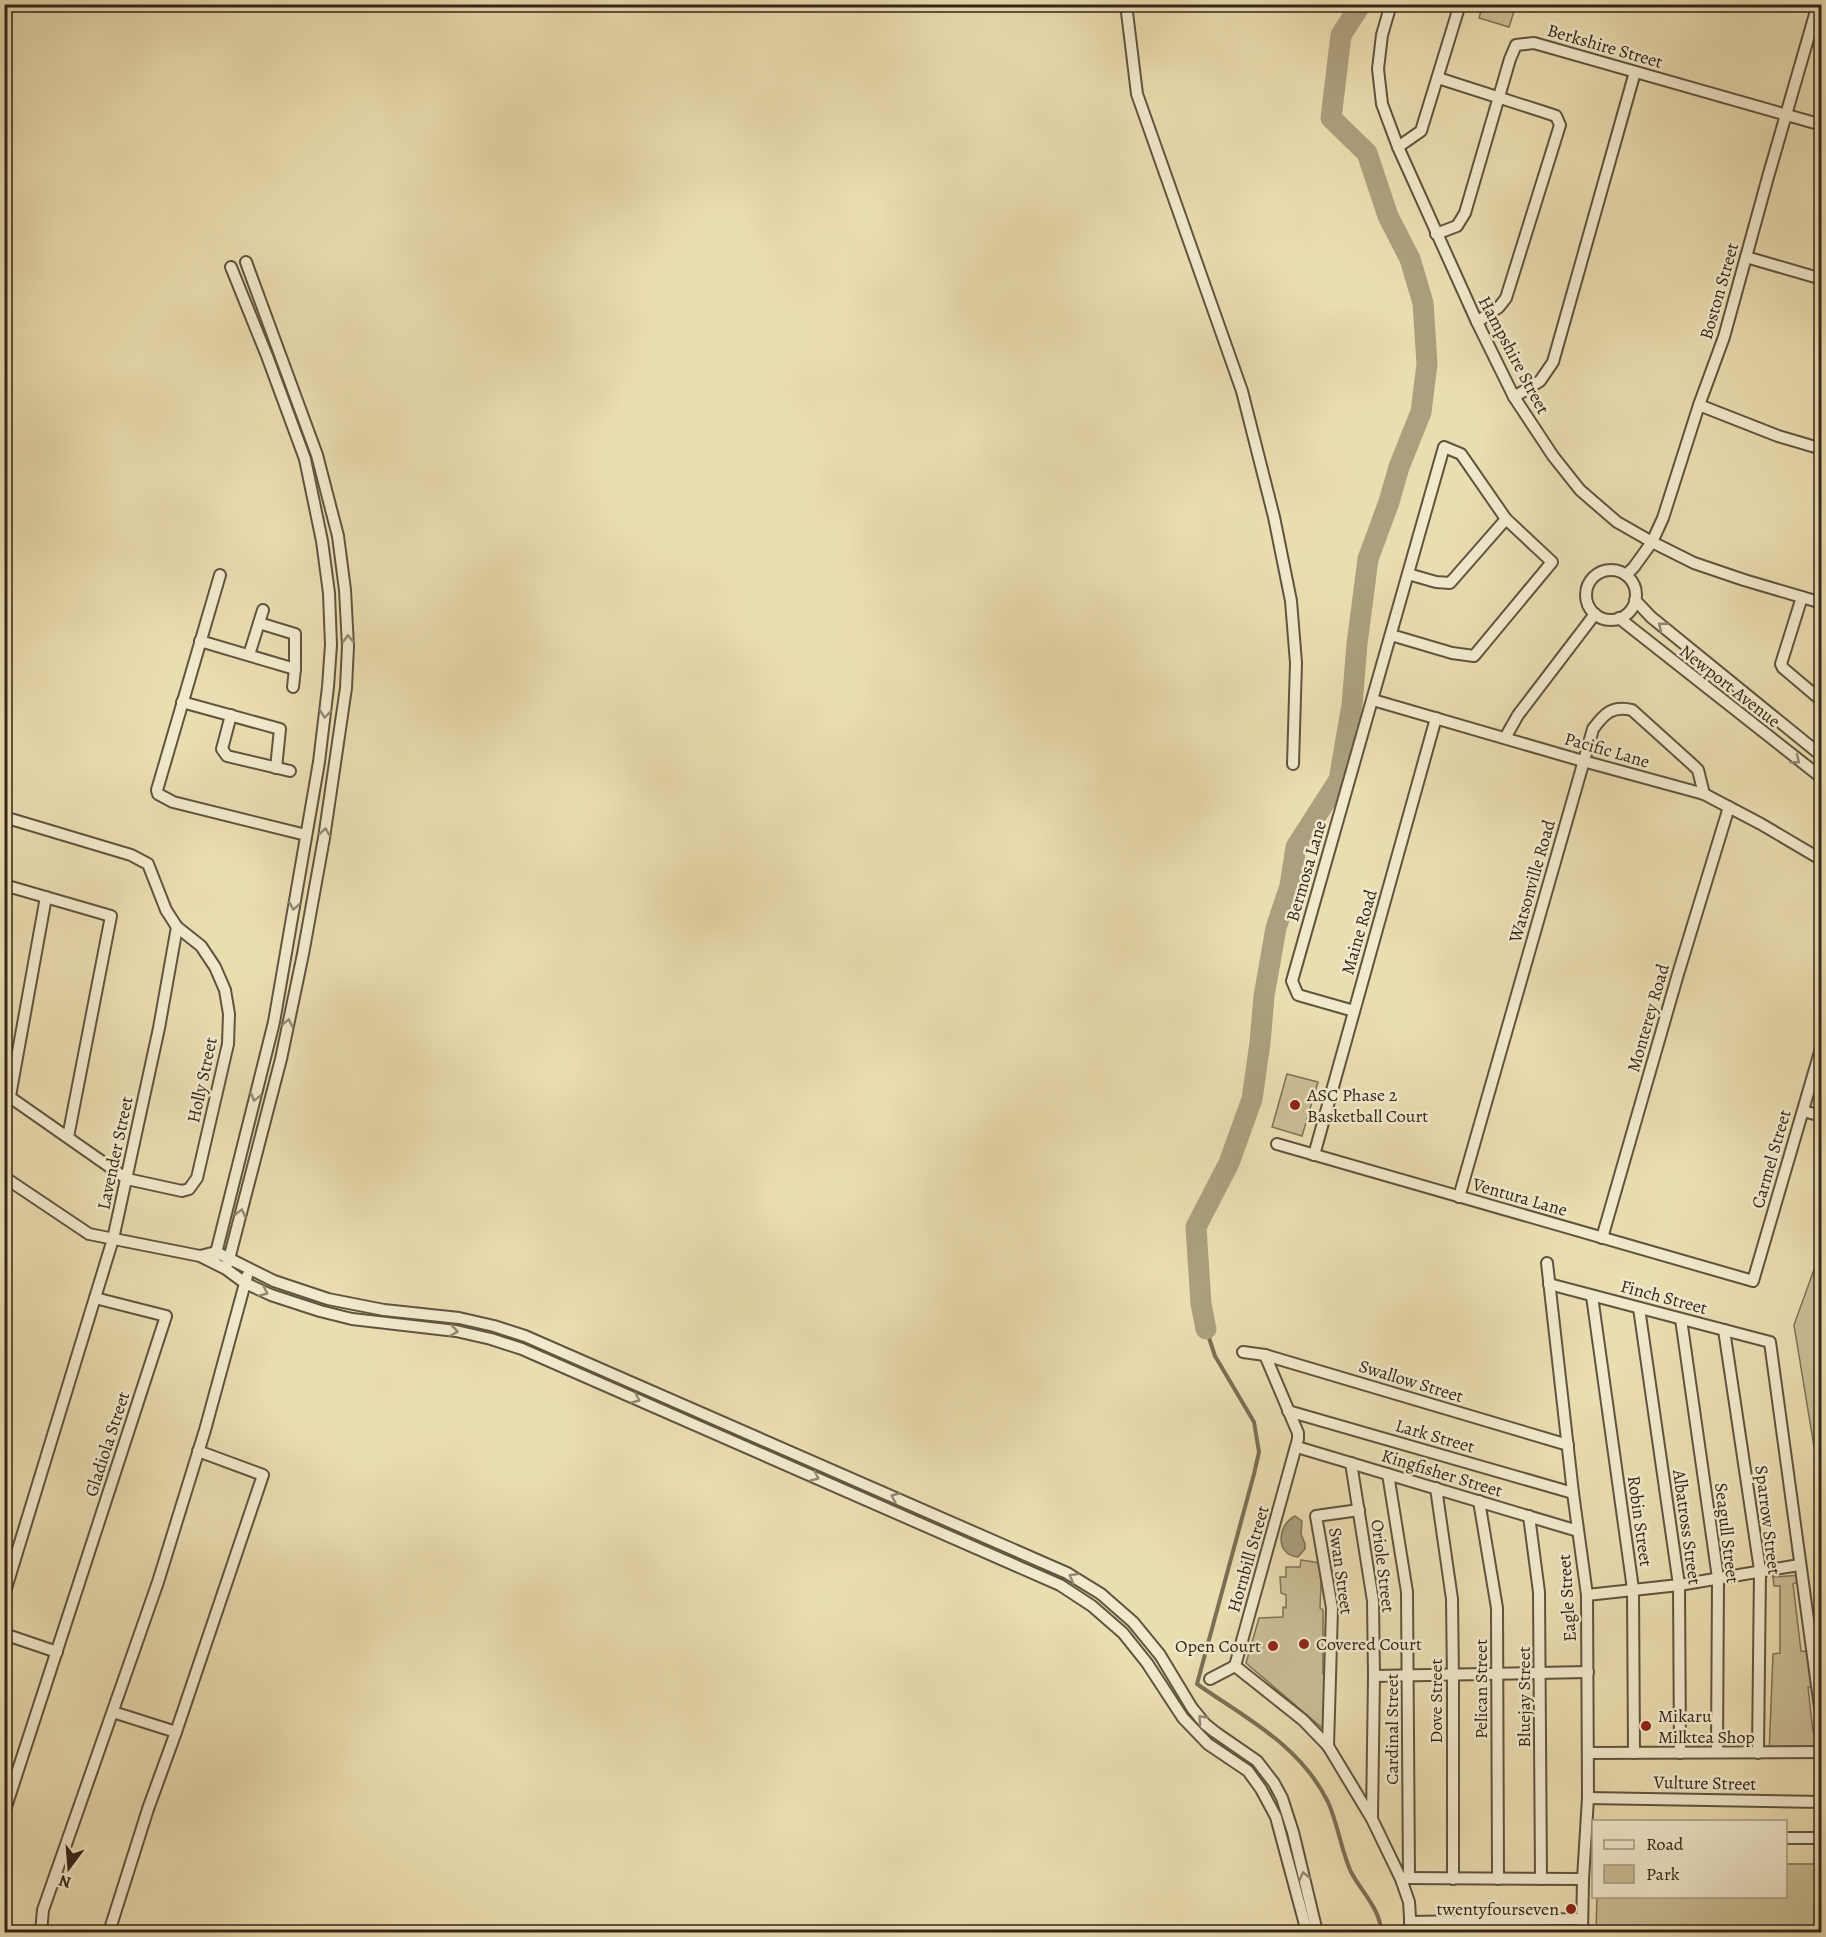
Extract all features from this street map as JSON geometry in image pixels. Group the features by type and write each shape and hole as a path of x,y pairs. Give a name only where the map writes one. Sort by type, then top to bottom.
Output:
{"street":[{"path":"1126,4 1137,94 1242,391 1274,517 1291,601 1296,663 1293,764"},
{"name":"Hampshire Street","path":"1390,4 1382,35 1378,69 1382,104 1398,147 1476,322 1514,398 1553,456 1580,490 1617,522 1652,542 1694,563 1821,603"},
{"path":"1398,147 1421,130 1460,4"},
{"name":"Boston Street","path":"1626,575 1652,542 1663,518 1699,405 1724,337 1818,4"},
{"name":"Berkshire Street","path":"1436,234 1456,226 1465,213 1516,45 1534,43 1821,125"},
{"path":"1514,398 1540,381 1553,362 1635,72"},
{"path":"1438,78 1556,116 1560,125 1506,297 1499,307 1476,322"},
{"path":"1746,258 1821,279"},
{"path":"226,1269 281,1059 303,954 324,838 346,688 348,646 345,590 338,536 317,455 246,262"},
{"path":"215,1258 274,1022 319,762 328,687 330,645 329,593 322,541 304,459 267,356 231,267"},
{"path":"1699,405 1778,436 1821,448"},
{"path":"1373,700 1391,635 1408,574 1444,447 1461,454 1506,519 1552,562 1474,656 1391,635"},
{"path":"1408,574 1436,582 1450,583 1506,519"},
{"path":"1618,571 1626,575 1634,586 1635,600 1630,611 1619,618 1606,619 1594,614 1589,607 1586,600 1588,583 1601,572 1618,571"},
{"path":"220,575 157,787 158,794 173,802 306,835"},
{"path":"329,593 345,590"},
{"path":"1802,597 1781,664 1821,701"},
{"name":"Newport Avenue","path":"1635,600 1651,617 1821,756"},
{"path":"249,655 263,610"},
{"path":"1505,738 1518,715 1594,614"},
{"name":"Newport Avenue","path":"1619,618 1821,778"},
{"path":"259,623 295,634 296,669 293,687"},
{"path":"200,641 296,669"},
{"name":"Pacific Lane","path":"1373,700 1704,794 1821,860"},
{"name":"Bermosa Lane","path":"1354,1011 1298,995 1292,981 1373,700"},
{"path":"182,702 280,729 276,768"},
{"name":"Watsonville Road","path":"1459,1197 1593,729 1603,716 1614,710 1623,708 1632,710 1698,770 1704,794"},
{"path":"231,715 222,744 222,749 227,756 290,771"},
{"name":"Maine Road","path":"1314,1155 1436,718"},
{"name":"Monterey Road","path":"1602,1238 1677,974 1729,807"},
{"path":"4,817 140,859 147,864 166,910 177,927"},
{"path":"4,885 111,916 68,1137"},
{"path":"46,897 7,1094 127,1179"},
{"name":"Holly Street","path":"127,1179 175,1191 189,1189 194,1184 228,1044 229,1014 225,990 215,967 201,946 177,927"},
{"name":"Lavender Street","path":"4,1594 113,1239 159,1028 177,927"},
{"name":"Carmel Street","path":"1753,1281 1821,1048"},
{"path":"1803,1112 1821,1116"},
{"name":"Ventura Lane","path":"1277,1144 1753,1281"},
{"path":"4,1178 89,1234 200,1256 229,1258 274,1281 328,1299 384,1310 459,1318 525,1336 1068,1573 1101,1594 1133,1622 1153,1647 1192,1708 1205,1724 1257,1761 1274,1783 1282,1798 1293,1832 1317,1932"},
{"path":"215,1258 245,1283 271,1295 320,1311 352,1319 456,1331 522,1349 1060,1585 1092,1606 1123,1633 1148,1663 1183,1718 1208,1744 1248,1771 1262,1789 1276,1817 1307,1932"},
{"name":"Eagle Street","path":"1547,1263 1587,1595 1590,1837 1583,1879 1582,1932"},
{"path":"42,1932 44,1910 158,1582 249,1270"},
{"name":"Finch Street","path":"1549,1284 1770,1342 1799,1565"},
{"name":"Robin Street","path":"1592,1296 1633,1589 1634,1753"},
{"name":"Gladiola Street","path":"4,1813 166,1316 95,1298"},
{"name":"Albatross Street","path":"1639,1308 1679,1586 1680,1753"},
{"name":"Seagull Street","path":"1681,1319 1718,1578 1717,1752"},
{"name":"Sparrow Street","path":"1724,1330 1760,1570 1758,1753"},
{"name":"Swallow Street","path":"1243,1352 1265,1355 1568,1445"},
{"name":"Hornbill Street","path":"1234,1666 1297,1447 1298,1433 1265,1355"},
{"name":"Lark Street","path":"1288,1411 1573,1493"},
{"name":"Kingfisher Street","path":"1297,1447 1578,1531"},
{"path":"109,1932 148,1809 263,1475 198,1451"},
{"name":"Oriole Street","path":"1350,1463 1373,1600 1372,1818"},
{"name":"Cardinal Street","path":"1388,1474 1407,1592 1409,1676 1405,1878"},
{"name":"Dove Street","path":"1436,1488 1451,1589 1453,1879"},
{"name":"Pelican Street","path":"1479,1501 1497,1608 1498,1879"},
{"name":"Swan Street","path":"1328,1746 1332,1608 1316,1516 1359,1510"},
{"name":"Bluejay Street","path":"1529,1516 1539,1592 1541,1879"},
{"path":"1587,1595 1679,1586 1799,1565 1821,1722"},
{"path":"4,1634 57,1652"},
{"path":"1210,1678 1234,1666 1303,1720 1328,1746 1405,1878 1411,1927 1582,1919"},
{"path":"1374,1676 1588,1672"},
{"path":"113,1712 176,1732"},
{"path":"1588,1753 1821,1752"},
{"name":"Vulture Street","path":"1588,1798 1821,1802"},
{"path":"1787,1838 1821,1838"},
{"path":"1405,1878 1583,1879"}],"green space":[{"path":"1483,5 1516,5 1509,27 1479,18"},
{"name":"ASC Phase 2 Basketball Court","path":"1287,1074 1318,1082 1302,1136 1272,1127"},
{"path":"1822,1250 1821,1489 1794,1325"},
{"path":"1301,1560 1320,1563 1323,1674 1327,1675 1328,1733 1246,1663 1259,1618 1283,1617 1286,1595 1281,1593 1280,1577 1286,1577 1286,1567 1300,1567"},
{"path":"1801,1575 1802,1581 1793,1584 1801,1651 1810,1652 1816,1687 1808,1687 1813,1732 1821,1736 1821,1754 1769,1755 1773,1654 1780,1653 1780,1586 1774,1586 1773,1577"},
{"path":"1787,1864 1821,1864 1821,1932 1596,1932 1597,1898 1787,1898"}],"shaded area":[{"path":"1295,1516 1302,1521 1301,1534 1305,1544 1305,1549 1298,1557 1285,1551 1281,1539 1285,1526"}],"waterway":[{"path":"1206,1329 1201,1304 1196,1227 1229,1163 1252,1099 1264,996 1276,928 1290,886 1296,847 1339,780 1352,705 1368,559 1399,467 1421,412 1427,364 1423,303 1410,259 1388,216 1367,153 1331,118 1341,35 1361,4"},
{"path":"1206,1329 1215,1356 1254,1422 1259,1452 1197,1684 1271,1735 1303,1764 1328,1802 1351,1872 1374,1908 1381,1932"}],"place":[{"name":"ASC Phase 2 Basketball Court","path":"1295,1105"},
{"name":"Covered Court","path":"1304,1644"},
{"name":"Open Court","path":"1273,1646"},
{"name":"Mikaru Milktea Shop","path":"1646,1726"},
{"name":"twentyfourseven","path":"1571,1909"}]}
